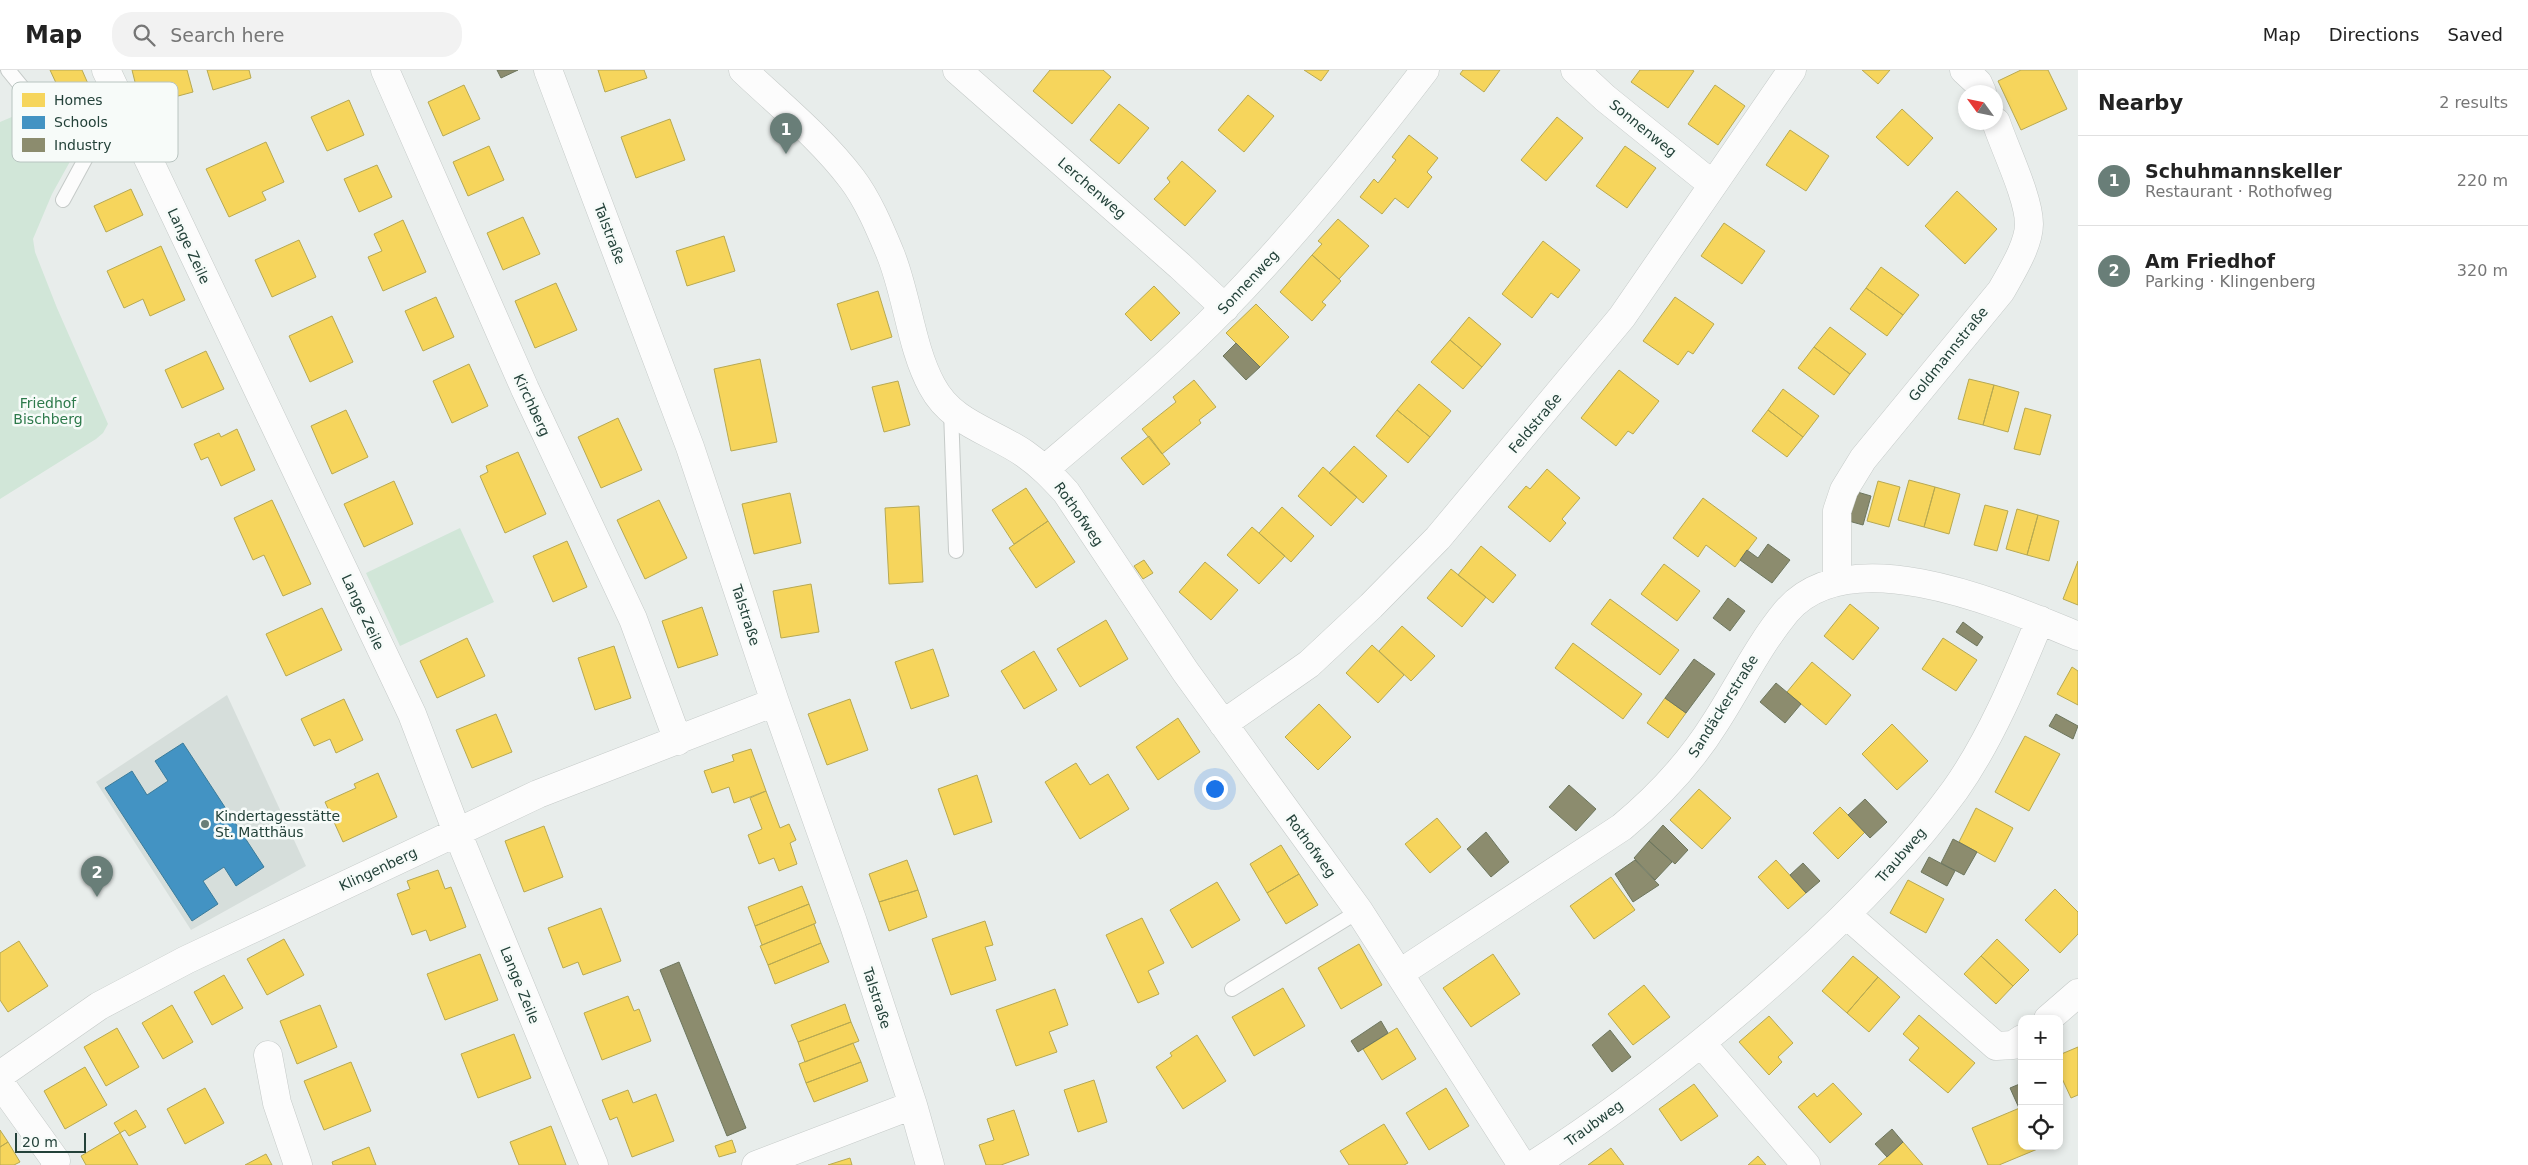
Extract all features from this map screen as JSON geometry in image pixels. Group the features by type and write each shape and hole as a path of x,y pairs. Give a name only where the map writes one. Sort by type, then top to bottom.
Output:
{"street":[{"name":"Lange Zeile","path":"106,70 112,82"},
{"name":"Kirchberg","path":"385,70 524,390 633,619 678,741"},
{"name":"Talstraße","path":"548,70 690,447 775,702 850,913 914,1105 930,1165"},
{"name":"Rothofweg","path":"742,70 828,150 853,180 890,254 906,300 919,353 932,386 950,411 974,427 1023,452 1045,469 1066,492 1223,724 1359,911 1400,973 1518,1163"},
{"name":"Lerchenweg","path":"957,70 1225,308"},
{"name":"Sonnenweg","path":"1045,469 1134,392 1225,308 1298,228 1425,70"},
{"name":"Sonnenweg","path":"1575,70 1605,98 1713,185"},
{"name":"Feldstraße","path":"1223,724 1309,664 1371,606 1438,538 1622,317 1792,70"},
{"path":"1964,70 1978,85"},
{"name":"Goldmannstraße","path":"1837,580 1838,511 1844,490 1863,459 2001,290 2018,261 2029,225 2027,207 1999,130"},
{"name":"Lange Zeile","path":"150,162 412,714 457,832 594,1165"},
{"name":"Sandäckerstraße","path":"1400,973 1622,828 1649,805 1698,747 1760,648 1788,610 1813,591 1837,580 1884,579 1931,583 1992,602 2078,636"},
{"name":"Traubweg","path":"1518,1163 1702,1044 1847,915 1912,844 1955,789 1987,736 2040,620"},
{"name":"Klingenberg","path":"0,1075 53,1036 126,990 538,794 775,702"},
{"path":"1847,915 1996,1046 2013,1045 2018,1042"},
{"path":"2053,1015 2078,993"},
{"path":"1702,1044 1806,1165"},
{"path":"268,1055 277,1103 298,1165"},
{"path":"0,1083 56,1161 55,1165"},
{"path":"756,1165 914,1105"}],"lane":[{"path":"0,74 8,70 18,82"},
{"path":"63,200 84,162"},
{"path":"950,411 956,551"},
{"path":"1232,989 1359,911"}],"shaded area":[{"name":"Kindertagesstätte St. Matthäus","path":"227,695 306,866 191,930 96,782"}],"green space":[{"name":"Friedhof Bischberg","path":"12,117 12,162 70,162 52,194 33,239 35,252 57,308 108,424 103,433 96,439 0,499 0,122"},
{"path":"460,528 494,602 400,646 366,573"}],"building: Homes":[{"path":"50,70 82,70 87,82 56,82"},
{"path":"132,70 187,70 193,92 178,96 178,82 135,82"},
{"path":"207,70 249,70 251,78 213,90"},
{"path":"598,70 644,70 647,78 605,92"},
{"path":"1050,70 1103,70 1111,77 1072,124 1033,91"},
{"path":"1304,70 1329,70 1321,81"},
{"path":"1463,70 1500,70 1484,92 1460,74"},
{"path":"1640,70 1694,71 1668,108 1631,82"},
{"path":"1862,70 1890,70 1878,84"},
{"path":"2021,70 2048,70 2067,109 2021,130 2003,92 2003,85 2000,85 1998,81"},
{"path":"464,85 480,119 443,136 428,102"},
{"path":"1715,85 1745,106 1718,145 1688,124"},
{"path":"1248,95 1274,116 1244,152 1218,130"},
{"path":"349,100 364,135 327,151 311,117"},
{"path":"1119,104 1149,128 1119,164 1090,140"},
{"path":"1902,109 1933,138 1908,166 1876,137"},
{"path":"1557,117 1583,138 1546,181 1521,160"},
{"path":"670,119 685,160 636,178 621,137"},
{"path":"1790,130 1829,156 1806,191 1766,165"},
{"path":"1409,135 1438,158 1427,172 1432,177 1408,208 1395,198 1382,214 1360,197 1374,179 1378,183 1396,160 1392,157"},
{"path":"266,142 284,182 262,192 266,200 229,217 206,169"},
{"path":"489,146 504,180 468,196 453,162"},
{"path":"1625,146 1656,168 1627,208 1596,186"},
{"path":"1182,161 1216,191 1185,226 1154,199 1170,182 1167,178"},
{"path":"377,165 392,197 359,212 344,179"},
{"path":"131,189 143,215 106,232 94,206"},
{"path":"1957,191 1997,229 1965,264 1925,226"},
{"path":"523,217 540,254 503,270 487,233"},
{"path":"1338,219 1369,246 1339,279 1312,255 1322,244 1318,241"},
{"path":"403,220 426,272 383,291 368,257 382,251 374,234"},
{"path":"1724,223 1765,251 1742,284 1701,256"},
{"path":"724,236 735,271 687,286 676,251"},
{"path":"299,240 316,277 272,297 255,260"},
{"path":"1543,241 1580,270 1558,298 1551,293 1532,318 1502,294"},
{"path":"161,246 185,300 150,316 143,299 124,308 107,271"},
{"path":"1312,255 1341,281 1322,302 1326,305 1312,321 1280,292"},
{"path":"1881,267 1919,295 1903,315 1866,288"},
{"path":"556,283 577,330 535,348 515,301"},
{"path":"1154,286 1180,313 1151,341 1125,314"},
{"path":"1866,288 1903,315 1887,336 1850,309"},
{"path":"878,291 892,337 851,350 837,304"},
{"path":"436,297 454,337 423,351 405,311"},
{"path":"1675,297 1714,324 1693,354 1688,351 1678,365 1643,341"},
{"path":"1256,304 1289,337 1260,367 1226,333"},
{"path":"332,316 353,362 310,382 289,336"},
{"path":"1469,317 1501,344 1482,367 1450,340"},
{"path":"1830,327 1866,354 1850,374 1814,347"},
{"path":"1450,340 1482,367 1463,389 1431,362"},
{"path":"1814,347 1850,374 1834,395 1798,368"},
{"path":"206,351 224,389 182,408 165,370"},
{"path":"760,359 777,442 731,451 714,369"},
{"path":"469,364 488,406 452,423 433,381"},
{"path":"1619,370 1659,401 1633,434 1628,431 1616,446 1581,418"},
{"path":"1969,379 1994,385 1983,425 1958,419"},
{"path":"1194,380 1216,407 1199,420 1201,423 1162,454 1142,429 1176,402 1173,397"},
{"path":"898,381 910,425 884,432 872,387"},
{"path":"1419,384 1451,411 1430,437 1397,410"},
{"path":"1994,385 2019,392 2008,432 1983,425"},
{"path":"1783,389 1819,416 1803,437 1768,410"},
{"path":"2025,408 2051,415 2040,455 2014,449"},
{"path":"346,410 368,457 332,474 311,426"},
{"path":"1397,410 1430,437 1408,463 1376,436"},
{"path":"1768,410 1803,437 1787,457 1752,431"},
{"path":"618,418 642,470 601,488 578,437"},
{"path":"237,429 255,470 221,486 208,457 201,460 194,444 219,433 221,437"},
{"path":"1149,436 1170,464 1143,485 1121,458"},
{"path":"1354,446 1387,476 1363,503 1329,473"},
{"path":"518,452 546,514 505,533 480,476 488,472 486,466"},
{"path":"1323,467 1357,497 1331,526 1298,496"},
{"path":"1547,469 1580,498 1562,519 1566,523 1550,542 1508,507 1526,486 1530,489"},
{"path":"1909,480 1935,487 1924,527 1898,520"},
{"path":"394,481 413,524 364,547 344,504"},
{"path":"1878,481 1900,487 1889,527 1867,521"},
{"path":"1935,487 1960,494 1949,534 1924,527"},
{"path":"1026,488 1048,521 1014,544 992,510"},
{"path":"790,493 801,543 754,554 742,504"},
{"path":"1703,498 1757,538 1735,567 1706,545 1698,557 1673,538"},
{"path":"272,500 311,584 283,596 264,555 253,560 234,518"},
{"path":"659,500 687,558 645,579 617,520"},
{"path":"1985,505 2008,511 1997,551 1974,545"},
{"path":"919,506 923,582 889,584 885,508"},
{"path":"1282,507 1314,536 1291,562 1259,533"},
{"path":"2017,509 2038,515 2027,555 2006,549"},
{"path":"2038,515 2059,521 2049,561 2027,555"},
{"path":"1048,521 1075,562 1036,588 1009,548"},
{"path":"1252,527 1285,556 1259,584 1227,555"},
{"path":"567,541 587,587 553,602 533,556"},
{"path":"1481,546 1516,575 1493,603 1458,575"},
{"path":"1144,560 1153,573 1143,579 1134,566"},
{"path":"2078,561 2078,605 2063,599"},
{"path":"1205,562 1238,590 1211,620 1179,592"},
{"path":"1664,564 1700,591 1677,621 1641,594"},
{"path":"1451,569 1486,597 1462,627 1427,598"},
{"path":"811,584 819,632 781,638 773,591"},
{"path":"1610,599 1679,650 1660,675 1591,624"},
{"path":"1850,604 1879,628 1853,660 1824,636"},
{"path":"702,607 718,655 678,668 662,621"},
{"path":"322,608 342,650 286,676 266,634"},
{"path":"1106,620 1128,659 1080,687 1057,649"},
{"path":"1402,626 1435,656 1411,681 1379,651"},
{"path":"467,638 485,676 437,698 420,661"},
{"path":"1943,638 1977,660 1956,691 1922,669"},
{"path":"1573,643 1642,694 1623,719 1555,668"},
{"path":"1372,645 1404,675 1378,703 1346,673"},
{"path":"614,646 631,698 595,710 578,658"},
{"path":"933,649 949,696 911,709 895,662"},
{"path":"1034,651 1057,690 1024,709 1001,671"},
{"path":"1812,662 1851,695 1826,725 1787,692"},
{"path":"2072,667 2078,671 2078,705 2057,694"},
{"path":"1665,698 1686,713 1668,738 1647,723"},
{"path":"344,699 363,740 336,753 330,739 314,746 301,719"},
{"path":"850,699 868,750 827,765 808,714"},
{"path":"1319,704 1351,737 1318,770 1285,737"},
{"path":"496,714 512,752 472,768 456,730"},
{"path":"1178,718 1200,752 1158,780 1136,747"},
{"path":"1892,724 1928,761 1897,790 1862,754"},
{"path":"2025,736 2060,754 2029,811 1995,792"},
{"path":"751,749 766,791 734,803 729,787 712,793 704,771 734,761 732,755"},
{"path":"1076,763 1090,785 1108,774 1129,809 1080,839 1045,782"},
{"path":"378,773 397,817 343,842 325,802 356,788 354,784"},
{"path":"977,775 992,822 954,835 938,789"},
{"path":"1699,789 1731,818 1702,849 1670,820"},
{"path":"766,791 780,828 789,824 796,840 790,843 797,864 779,871 774,858 759,864 748,835 762,829 750,798"},
{"path":"1840,807 1865,832 1838,859 1813,833"},
{"path":"1976,808 2013,828 1995,862 1959,842"},
{"path":"1437,818 1461,847 1430,873 1405,844"},
{"path":"544,826 563,877 524,892 505,841"},
{"path":"1281,845 1299,874 1267,893 1250,864"},
{"path":"907,860 918,890 879,902 869,874"},
{"path":"1776,860 1806,893 1788,909 1758,877"},
{"path":"438,870 445,889 451,887 466,927 430,941 426,930 412,935 397,894 410,889 407,881"},
{"path":"1299,874 1318,905 1286,924 1267,893"},
{"path":"1611,877 1635,910 1594,939 1570,906"},
{"path":"1908,880 1944,899 1926,933 1890,913"},
{"path":"1217,882 1240,920 1192,948 1170,910"},
{"path":"802,886 809,904 755,926 748,907"},
{"path":"2055,889 2078,912 2078,934 2060,953 2025,920"},
{"path":"918,890 927,917 889,931 879,902"},
{"path":"809,904 816,923 762,945 755,926"},
{"path":"601,908 621,961 583,975 578,962 563,968 548,928"},
{"path":"1142,918 1164,963 1148,971 1159,994 1138,1003 1106,935"},
{"path":"985,921 993,945 985,947 996,980 951,995 932,939"},
{"path":"814,924 821,943 768,965 760,946"},
{"path":"284,939 304,975 267,995 247,959"},
{"path":"1997,939 2029,970 2013,986 1981,956"},
{"path":"19,941 48,986 8,1012 0,1000 0,953"},
{"path":"821,943 829,962 775,984 768,965"},
{"path":"1359,944 1382,985 1341,1009 1318,968"},
{"path":"480,954 498,1000 445,1020 427,974"},
{"path":"1493,954 1520,994 1471,1027 1443,988"},
{"path":"1853,956 1878,977 1847,1013 1822,991"},
{"path":"1981,956 2013,986 1996,1004 1964,974"},
{"path":"224,975 243,1008 212,1025 194,992"},
{"path":"1878,977 1900,997 1869,1032 1847,1013"},
{"path":"1644,985 1670,1017 1633,1045 1608,1014"},
{"path":"1283,988 1305,1026 1254,1056 1232,1017"},
{"path":"1055,989 1068,1025 1049,1032 1057,1052 1016,1066 996,1010"},
{"path":"628,996 634,1011 639,1009 651,1041 602,1060 584,1013"},
{"path":"845,1004 851,1022 798,1042 791,1025"},
{"path":"172,1005 193,1042 163,1059 142,1023"},
{"path":"320,1005 337,1047 297,1064 280,1021"},
{"path":"1919,1015 1975,1063 1948,1093 1909,1060 1919,1048 1903,1034"},
{"path":"1769,1016 1793,1043 1778,1057 1782,1062 1769,1075 1739,1042"},
{"path":"851,1022 859,1041 805,1062 798,1042"},
{"path":"117,1028 139,1067 106,1086 84,1047"},
{"path":"1397,1028 1416,1059 1382,1080 1363,1049"},
{"path":"514,1034 531,1078 478,1098 461,1054"},
{"path":"1197,1035 1226,1081 1183,1109 1156,1067 1172,1056 1170,1053"},
{"path":"853,1043 861,1062 806,1083 799,1064"},
{"path":"2078,1047 2078,1095 2071,1098 2063,1081 2063,1053"},
{"path":"351,1062 371,1111 324,1130 304,1081"},
{"path":"861,1062 868,1081 814,1102 806,1083"},
{"path":"85,1067 107,1105 65,1129 44,1091"},
{"path":"1094,1080 1107,1122 1078,1132 1064,1090"},
{"path":"1833,1083 1862,1114 1830,1143 1798,1107 1814,1093 1817,1097"},
{"path":"1694,1084 1718,1116 1681,1141 1659,1109"},
{"path":"205,1088 224,1123 185,1144 167,1109"},
{"path":"1446,1088 1469,1126 1429,1150 1406,1113"},
{"path":"628,1090 633,1103 656,1094 674,1141 632,1157 617,1117 610,1120 602,1100"},
{"path":"2018,1109 2018,1150 2035,1150 1999,1165 1988,1165 1972,1128"},
{"path":"136,1110 146,1127 129,1136 125,1130 120,1133 114,1123"},
{"path":"1014,1110 1029,1155 1001,1165 986,1165 979,1145 994,1140 987,1119"},
{"path":"1384,1124 1408,1163 1404,1165 1349,1165 1340,1151"},
{"path":"551,1126 566,1165 519,1165 510,1142"},
{"path":"0,1130 8,1142 0,1147"},
{"path":"120,1133 138,1165 86,1165 81,1156"},
{"path":"732,1140 736,1152 719,1157 715,1146"},
{"path":"8,1142 20,1162 14,1165 0,1165 0,1147"},
{"path":"1903,1142 1923,1165 1878,1165 1887,1157"},
{"path":"369,1147 376,1165 333,1165 332,1162"},
{"path":"1611,1148 1624,1165 1588,1165"},
{"path":"266,1154 272,1165 245,1165"},
{"path":"1758,1156 1766,1165 1748,1165"},
{"path":"850,1158 852,1165 828,1165"}],"building: Schools":[{"path":"183,743 264,867 236,886 224,867 203,881 218,904 192,921 105,788 132,771 147,795 168,781 155,761"}],"building: Industry":[{"path":"497,70 518,70 501,78"},
{"path":"1236,343 1260,367 1246,380 1223,356"},
{"path":"1854,491 1871,496 1863,525 1845,520"},
{"path":"1768,544 1790,560 1772,583 1740,560 1747,550 1758,558"},
{"path":"1728,598 1745,611 1730,631 1713,618"},
{"path":"1963,622 1983,637 1977,646 1956,632"},
{"path":"1694,659 1715,674 1686,713 1665,698"},
{"path":"1776,683 1801,704 1785,723 1760,702"},
{"path":"2056,714 2078,726 2073,739 2049,726"},
{"path":"1569,785 1596,809 1576,831 1549,807"},
{"path":"1865,799 1887,822 1870,838 1848,815"},
{"path":"1663,825 1688,850 1675,864 1649,841"},
{"path":"1486,832 1509,862 1491,877 1467,849"},
{"path":"1953,839 1977,852 1964,875 1941,863"},
{"path":"1649,841 1672,862 1655,880 1634,858"},
{"path":"1929,857 1955,871 1947,886 1921,872"},
{"path":"1635,860 1659,885 1633,902 1615,874"},
{"path":"1803,863 1820,881 1806,893 1790,875"},
{"path":"679,962 746,1128 727,1136 660,970"},
{"path":"1381,1021 1388,1033 1358,1052 1351,1041"},
{"path":"1610,1030 1631,1057 1612,1072 1592,1045"},
{"path":"2018,1085 2018,1106 2010,1088"},
{"path":"1892,1129 1903,1142 1887,1157 1875,1144"}],"place":[{"name":"Schuhmannskeller","path":"786,154"},
{"name":"Kindertagesstätte St. Matthäus","path":"205,824"},
{"name":"Am Friedhof","path":"97,897"}]}
